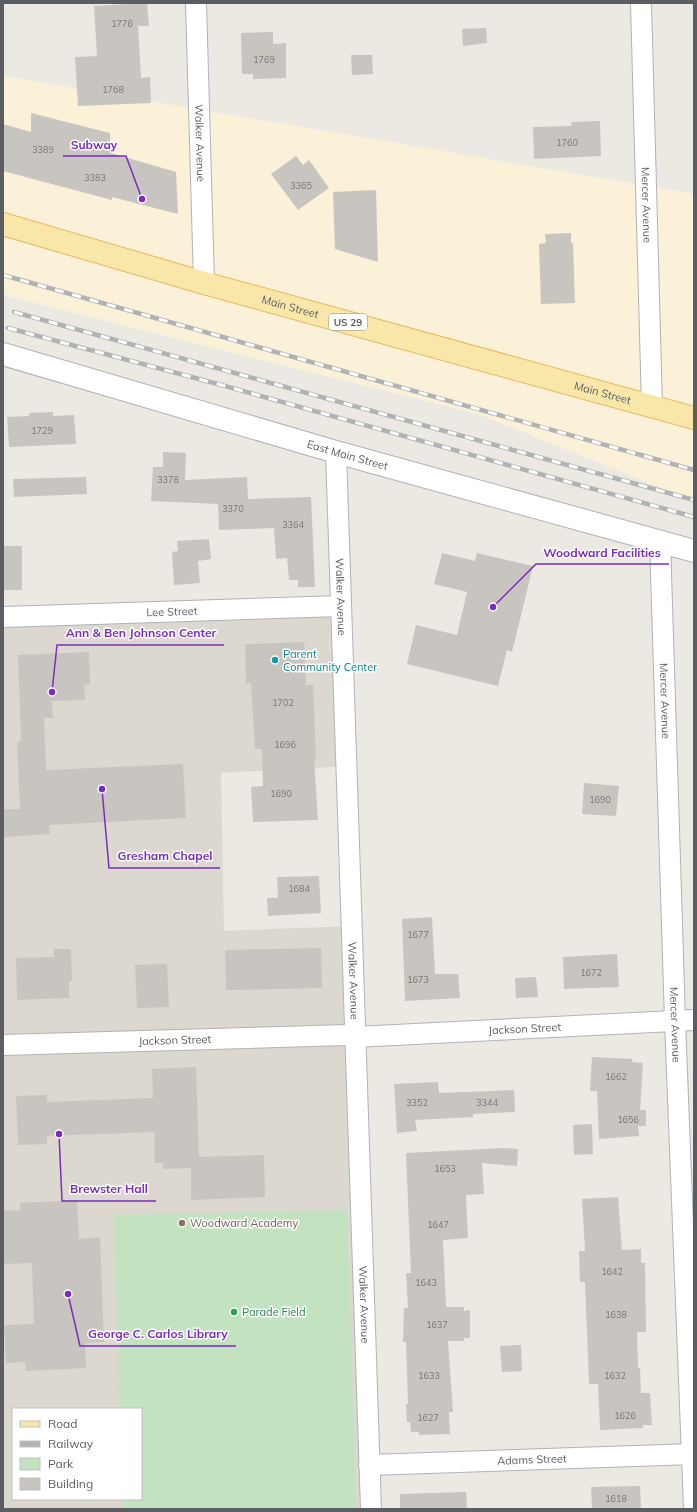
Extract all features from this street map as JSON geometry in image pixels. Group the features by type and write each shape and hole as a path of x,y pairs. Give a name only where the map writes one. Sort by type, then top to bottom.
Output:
{"main road":[{"name":"Main Street","path":"3,224 204,283 694,418"}],"street":[{"path":"196,3 208,3"},
{"name":"Walker Avenue","path":"196,3 204,283"},
{"name":"Mercer Avenue","path":"641,3 652,407"},
{"name":"East Main Street","path":"3,354 336,452 694,551"},
{"name":"Walker Avenue","path":"336,452 351,1036 371,1509"},
{"name":"Mercer Avenue","path":"660,541 685,1021 694,1508"},
{"name":"Lee Street","path":"3,617 341,606"},
{"name":"Jackson Street","path":"3,1046 351,1036 685,1021"},
{"name":"Adams Street","path":"369,1465 693,1454"}],"shaded area":[{"path":"3,76 694,194 694,501 478,414 3,295"},
{"name":"Woodward Academy","path":"341,606 347,766 221,773 224,931 352,926 371,1509 3,1509 3,617"}],"green space":[{"name":"Parade Field","path":"347,1210 356,1509 123,1509 123,1500 142,1500 142,1408 120,1408 114,1215"}],"building":[{"path":"147,3 149,26 138,26 141,78 150,77 151,103 78,106 75,57 97,56 94,6"},
{"path":"486,28 487,43 463,46 462,29"},
{"path":"273,32 273,44 286,43 286,78 253,79 253,74 242,74 241,33"},
{"path":"351,55 372,55 373,74 352,75"},
{"path":"31,113 110,133 111,153 176,172 178,214 112,197 112,200 3,171 3,124 31,132"},
{"path":"600,121 601,156 534,159 533,127 572,126 571,122"},
{"path":"296,156 303,165 309,160 329,188 298,210 271,174"},
{"path":"376,190 378,262 335,249 333,192"},
{"path":"571,233 571,243 573,243 575,303 541,304 539,244 546,243 545,234"},
{"path":"53,412 53,416 74,415 76,444 9,447 7,417 29,416 29,413"},
{"path":"163,452 186,453 185,480 247,477 248,499 311,497 315,587 298,587 298,580 289,580 287,558 276,559 274,528 219,530 218,504 151,501 153,467 163,467"},
{"path":"86,477 87,494 14,497 13,479"},
{"path":"209,539 211,559 198,561 200,583 174,585 172,552 178,551 177,541"},
{"path":"3,546 22,546 22,590 3,590"},
{"path":"442,553 475,561 477,553 533,566 512,652 507,650 498,686 407,664 416,625 457,635 467,592 434,584"},
{"path":"304,642 306,685 313,685 316,759 314,759 318,820 253,822 251,787 263,786 262,749 255,749 251,683 246,683 245,644"},
{"path":"89,652 90,684 84,685 85,700 52,701 53,718 44,718 46,770 183,764 186,818 49,825 50,834 4,837 3,809 20,809 17,742 21,741 18,655"},
{"path":"584,783 619,786 616,816 582,814"},
{"path":"319,876 321,913 268,916 267,898 278,898 277,877"},
{"path":"432,917 435,974 458,974 460,998 405,1001 402,919"},
{"path":"321,948 322,988 226,990 225,950"},
{"path":"54,949 71,949 72,981 69,982 69,998 17,1000 16,958 54,957"},
{"path":"617,954 619,987 564,989 563,957"},
{"path":"167,964 169,1007 137,1008 135,965"},
{"path":"536,977 538,997 516,998 515,978"},
{"path":"592,1057 632,1059 632,1062 643,1063 640,1110 646,1110 646,1126 638,1126 639,1136 599,1139 597,1091 590,1091"},
{"path":"196,1067 199,1157 264,1155 265,1197 191,1200 191,1168 163,1169 163,1163 155,1163 154,1132 47,1136 47,1144 18,1145 16,1096 47,1095 47,1102 153,1098 152,1069"},
{"path":"438,1082 439,1093 514,1090 515,1112 473,1114 473,1117 415,1120 417,1131 397,1133 394,1084"},
{"path":"592,1124 593,1154 574,1155 573,1125"},
{"path":"504,1148 518,1149 517,1166 482,1163 484,1194 466,1195 468,1238 443,1240 446,1307 464,1307 464,1311 470,1310 470,1338 464,1338 464,1341 448,1341 453,1412 449,1412 450,1434 419,1435 419,1432 411,1432 410,1422 407,1422 406,1404 408,1404 406,1342 403,1342 404,1308 408,1308 406,1273 411,1273 406,1153"},
{"path":"618,1197 622,1250 641,1249 641,1263 645,1263 646,1332 637,1332 638,1368 640,1368 641,1393 650,1393 652,1425 643,1425 643,1428 600,1430 598,1384 589,1384 585,1282 580,1282 579,1251 585,1251 582,1199"},
{"path":"77,1200 79,1239 100,1237 104,1342 85,1343 86,1368 26,1371 25,1362 6,1363 4,1325 34,1324 32,1263 3,1264 3,1211 20,1210 20,1203"},
{"path":"521,1345 522,1371 502,1372 500,1346"},
{"path":"640,1486 641,1509 592,1509 591,1487"},
{"path":"466,1492 467,1509 400,1509 400,1494"}],"railway":[{"path":"3,275 694,470"},
{"path":"14,312 694,500"},
{"path":"8,328 225,386 694,517"}],"place":[{"name":"Subway","path":"142,199"},
{"name":"Woodward Facilities","path":"493,607"},
{"name":"Parent Community Center","path":"275,660"},
{"name":"Ann & Ben Johnson Center","path":"52,692"},
{"name":"Gresham Chapel","path":"102,789"},
{"name":"Brewster Hall","path":"59,1134"},
{"name":"Woodward Academy","path":"182,1223"},
{"name":"George C. Carlos Library","path":"68,1294"},
{"name":"Parade Field","path":"234,1312"}]}
